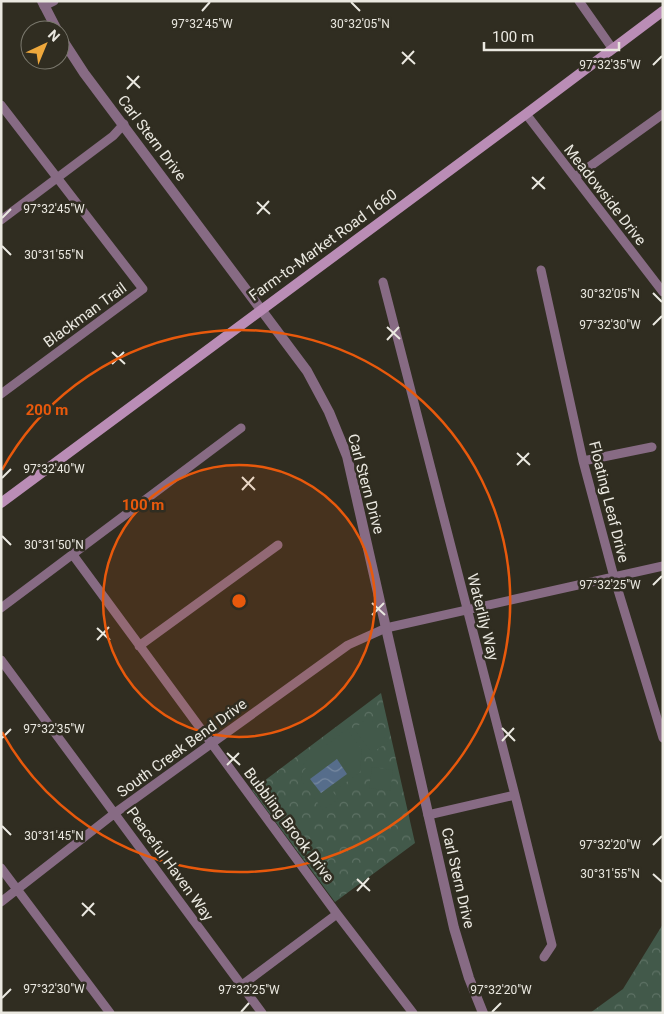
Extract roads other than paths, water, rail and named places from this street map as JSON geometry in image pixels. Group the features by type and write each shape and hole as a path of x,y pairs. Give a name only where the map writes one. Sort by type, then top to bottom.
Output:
{"main road":[{"name":"Farm-to-Market Road 1660","path":"1,503 663,11"}],"street":[{"path":"578,1 612,48"},
{"path":"47,3 53,20"},
{"name":"Carl Stern Drive","path":"70,51 306,371 329,412 347,456 454,928 469,978 484,1013"},
{"name":"Blackman Trail","path":"1,105 143,289 1,394"},
{"name":"Meadowside Drive","path":"526,114 663,292"},
{"path":"575,177 663,114"},
{"path":"1,220 112,136 124,124"},
{"name":"Floating Leaf Drive","path":"541,270 584,461 614,577 663,738"},
{"name":"Waterlily Way","path":"383,282 552,945 544,957"},
{"path":"1,608 73,556 241,428"},
{"path":"584,461 652,447"},
{"path":"139,646 278,545"},
{"name":"Bubbling Brook Drive","path":"73,556 337,914 413,1013"},
{"name":"South Creek Bend Drive","path":"1,902 115,812 348,645 386,628 663,566"},
{"name":"Peaceful Haven Way","path":"1,660 262,1013"},
{"path":"428,815 515,795"},
{"path":"1,868 110,1013"},
{"path":"242,986 337,914"}],"water":[{"path":"337,759 347,774 321,793 310,779"}]}
